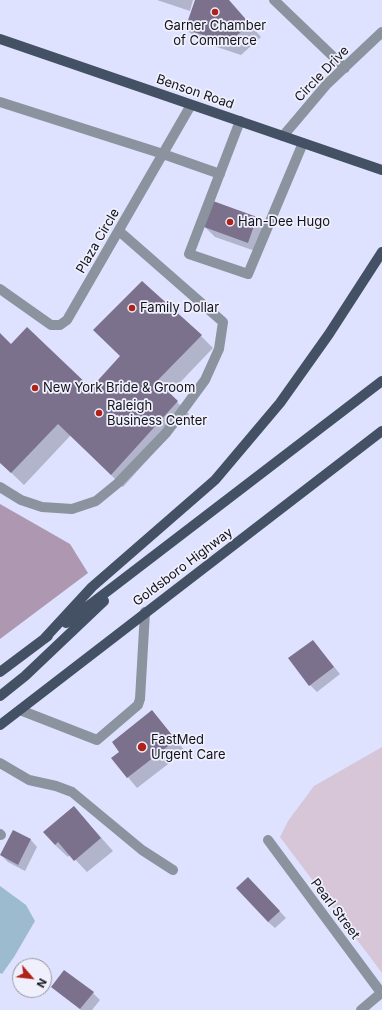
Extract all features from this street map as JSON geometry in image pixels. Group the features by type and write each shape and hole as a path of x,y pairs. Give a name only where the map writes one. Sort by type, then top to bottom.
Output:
{"main road":[{"name":"Benson Road","path":"0,40 382,170"},
{"path":"44,639 92,587 215,480 280,403 329,334 382,252"},
{"name":"Goldsboro Highway","path":"0,672 140,567 382,381"},
{"name":"Goldsboro Highway","path":"0,725 382,431"},
{"path":"0,696 31,671 140,567"}],"street":[{"path":"274,0 345,68"},
{"name":"Circle Drive","path":"283,136 327,84 382,32"},
{"path":"0,102 163,154 220,174"},
{"name":"Plaza Circle","path":"0,289 51,325 60,325 67,320 191,104"},
{"path":"240,121 190,254 248,274 303,143"},
{"path":"0,487 21,500 42,507 72,509 96,501 118,483 166,433 205,380 219,349 223,322 119,231"},
{"path":"20,710 97,740 138,705 140,699 145,612"},
{"path":"0,764 30,780 56,786 72,792 142,850 173,870"},
{"name":"Pearl Street","path":"268,840 382,994"},
{"path":"361,1010 382,994"}],"shaded area":[{"path":"0,504 70,544 88,573 0,639"},
{"path":"382,747 382,973 280,837 288,821 314,786"}],"water":[{"path":"0,886 26,905 35,921 14,957 2,974 0,973"}],"building":[{"name":"Garner Chamber of Commerce","path":"195,0 229,0 250,24 228,43 185,29"},
{"name":"Han-Dee Hugo","path":"213,201 257,217 248,243 204,227"},
{"path":"142,281 202,335 157,381 178,401 111,475 58,424 11,473 0,463 0,333 11,344 27,327 91,388 120,356 93,330"},
{"path":"313,640 334,667 309,686 288,658"},
{"name":"FastMed Urgent Care","path":"152,710 176,740 127,778 111,758 119,752 112,742"},
{"path":"74,806 101,838 74,861 58,842 55,845 43,832"},
{"path":"13,830 31,839 18,865 0,855"},
{"path":"248,877 280,911 268,922 236,888"},
{"path":"64,970 94,992 80,1009 52,988"}],"place":[{"name":"Garner Chamber of Commerce","path":"215,12"},
{"name":"Han-Dee Hugo","path":"230,222"},
{"name":"Family Dollar","path":"132,308"},
{"name":"New York Bride & Groom","path":"35,388"},
{"name":"Raleigh Business Center","path":"99,413"},
{"name":"FastMed Urgent Care","path":"142,747"}]}
